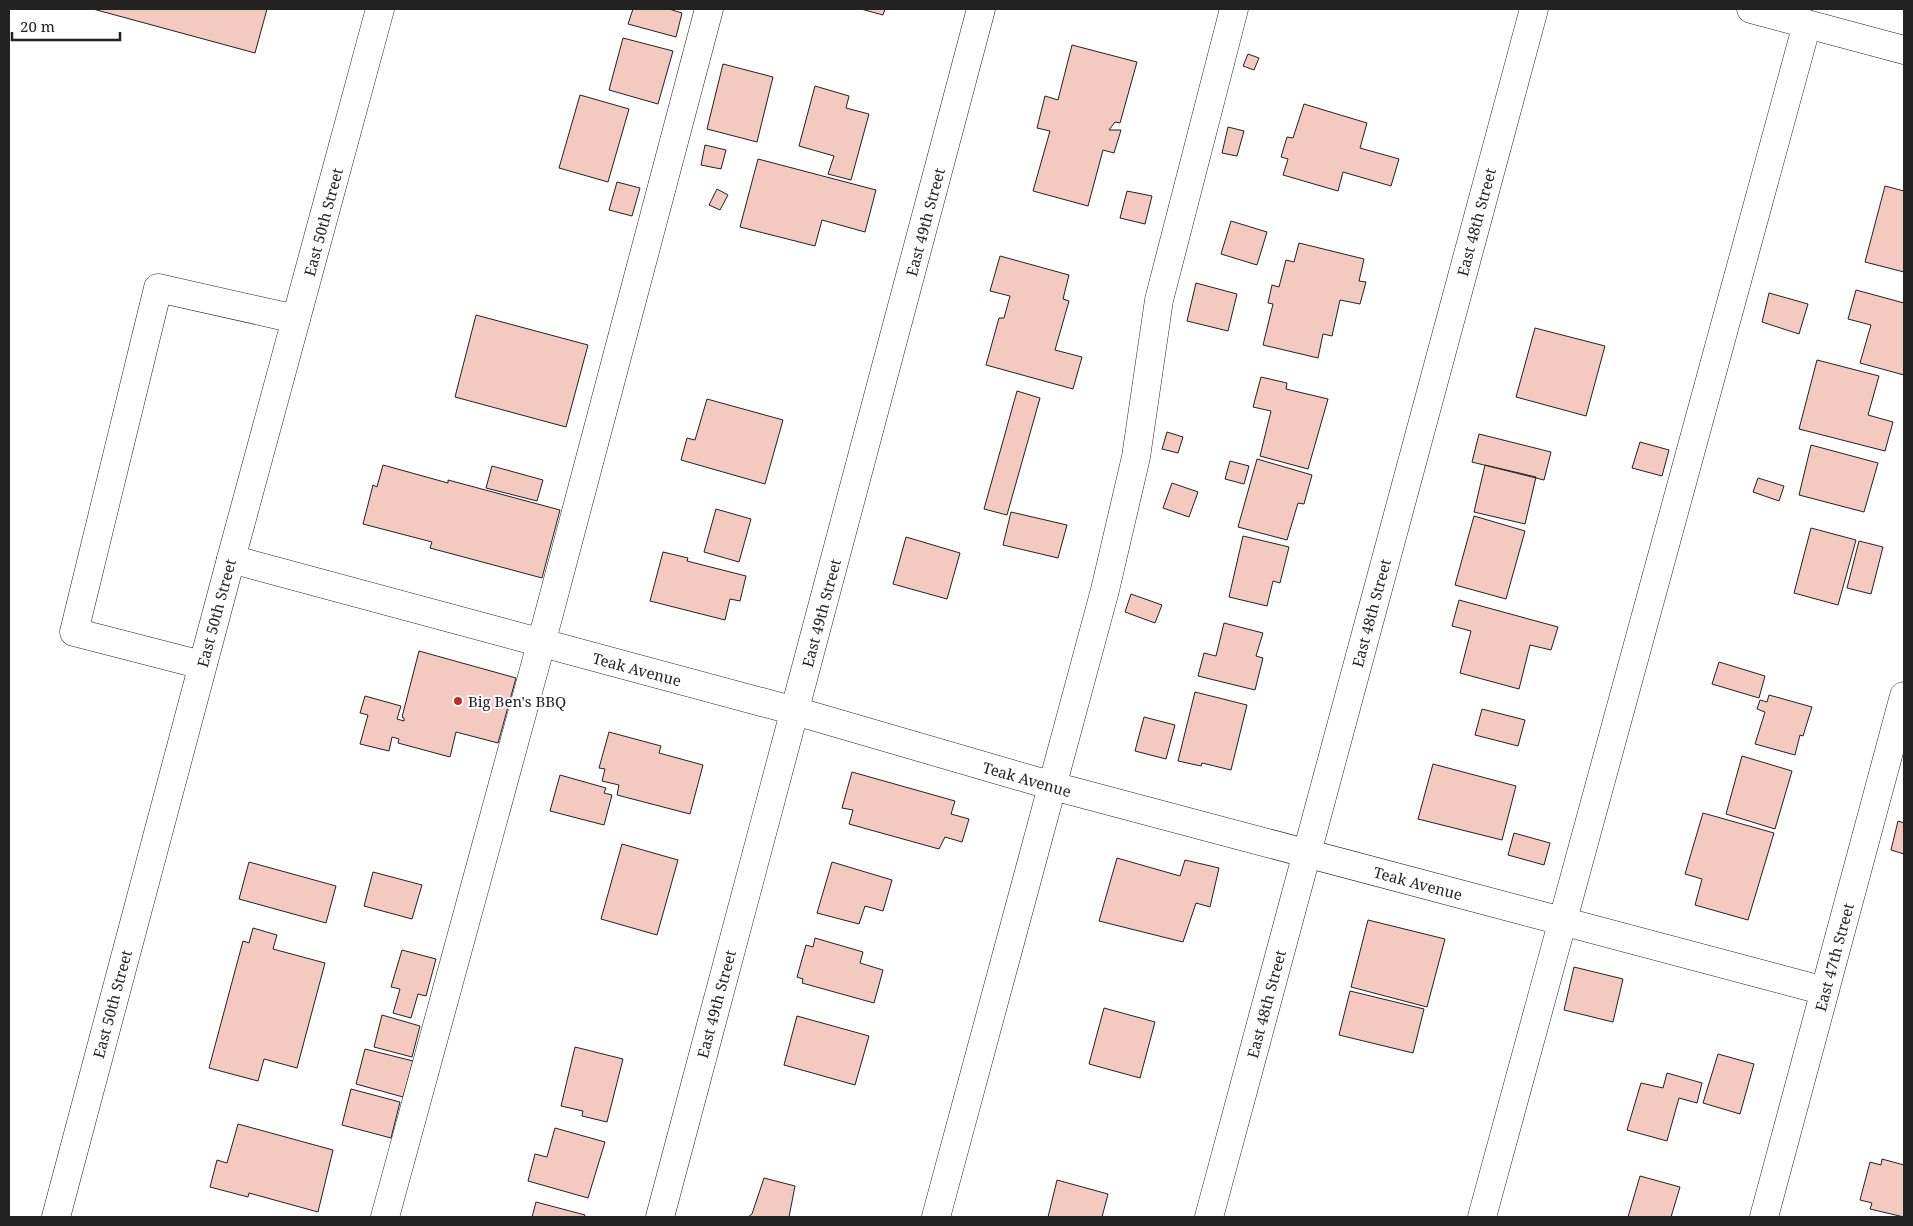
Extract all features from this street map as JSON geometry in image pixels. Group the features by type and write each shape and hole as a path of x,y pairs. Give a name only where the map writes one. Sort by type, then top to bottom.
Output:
{"street":[{"name":"East 50th Street","path":"56,1217 202,665 380,9"},
{"path":"385,1217 541,644 710,9"},
{"name":"East 49th Street","path":"660,1217 981,9"},
{"path":"936,1217 1105,590 1136,457 1158,300 1234,9"},
{"name":"East 48th Street","path":"1209,1217 1534,9"},
{"path":"1751,9 1904,50"},
{"path":"1482,1217 1561,921 1807,24"},
{"path":"202,665 74,632 158,288 296,319"},
{"name":"Teak Avenue","path":"231,559 541,644 796,711 1053,786 1825,991"},
{"name":"East 47th Street","path":"1764,1217 1904,696"}],"building":[{"path":"93,9 267,9 255,53"},
{"path":"633,9 669,9 682,13 676,37 628,24"},
{"path":"861,9 885,9 883,15"},
{"path":"623,38 673,51 658,104 609,90"},
{"path":"1072,45 1137,62 1120,123 1115,122 1109,130 1121,130 1114,153 1103,150 1088,206 1033,191 1050,131 1037,128 1045,96 1058,100"},
{"path":"1248,54 1259,58 1254,70 1243,66"},
{"path":"723,64 773,77 757,142 707,129"},
{"path":"815,86 849,96 846,108 869,114 851,180 828,174 834,156 799,146"},
{"path":"580,95 629,109 608,182 559,168"},
{"path":"1304,104 1367,123 1360,148 1399,159 1391,186 1343,172 1338,191 1283,175 1288,159 1281,157 1287,137 1293,138"},
{"path":"1228,127 1244,131 1237,156 1222,153"},
{"path":"705,145 726,150 721,169 701,165"},
{"path":"758,159 876,190 865,232 822,220 815,246 740,227"},
{"path":"617,182 640,188 632,216 609,210"},
{"path":"1885,186 1904,191 1904,272 1865,262"},
{"path":"717,189 728,195 720,210 709,205"},
{"path":"1127,191 1152,196 1145,224 1120,218"},
{"path":"1231,221 1267,232 1257,265 1221,254"},
{"path":"1299,243 1364,259 1359,281 1366,282 1360,304 1340,300 1332,336 1323,334 1318,358 1263,345 1273,304 1268,303 1272,285 1279,287 1286,260 1294,262"},
{"path":"1000,256 1069,275 1063,299 1069,301 1055,350 1082,357 1073,389 986,365 999,318 1004,318 1010,296 990,291"},
{"path":"1196,283 1237,294 1228,331 1187,321"},
{"path":"1856,290 1904,303 1904,375 1860,363 1871,325 1848,319"},
{"path":"1769,293 1808,304 1799,334 1762,322"},
{"path":"476,315 588,345 566,427 455,397"},
{"path":"1535,328 1605,346 1586,416 1516,397"},
{"path":"1817,360 1879,376 1868,415 1893,422 1885,451 1799,429"},
{"path":"1261,377 1287,383 1286,389 1328,399 1308,469 1260,456 1271,411 1253,407"},
{"path":"1017,391 1040,398 1007,515 984,509"},
{"path":"707,399 783,420 765,484 681,460 687,438 695,440"},
{"path":"1167,432 1183,437 1178,453 1162,449"},
{"path":"1479,434 1551,452 1544,480 1472,462"},
{"path":"1640,442 1669,450 1662,476 1632,468"},
{"path":"1811,445 1878,463 1864,512 1799,495"},
{"path":"1257,459 1312,475 1304,504 1298,503 1287,540 1238,527"},
{"path":"1230,461 1249,466 1244,484 1225,479"},
{"path":"383,465 560,510 542,578 430,548 432,542 363,524 373,485 377,487"},
{"path":"1485,465 1536,477 1525,524 1474,512"},
{"path":"492,466 543,480 537,501 486,488"},
{"path":"1758,478 1784,486 1779,501 1753,492"},
{"path":"1172,483 1198,492 1189,517 1163,508"},
{"path":"716,509 751,519 739,562 704,552"},
{"path":"1011,512 1067,525 1058,558 1003,545"},
{"path":"1474,516 1525,531 1506,599 1455,585"},
{"path":"1811,528 1856,540 1838,605 1794,593"},
{"path":"1243,536 1289,547 1280,583 1273,581 1267,606 1229,597"},
{"path":"906,537 960,553 947,599 893,584"},
{"path":"1859,541 1883,547 1871,594 1847,588"},
{"path":"663,552 688,558 687,561 746,576 740,601 730,599 725,620 650,601"},
{"path":"1131,594 1162,605 1155,623 1125,612"},
{"path":"1459,600 1558,627 1551,650 1530,645 1519,689 1460,673 1471,631 1452,626"},
{"path":"1224,623 1263,633 1256,656 1263,658 1255,690 1198,676 1204,653 1216,656"},
{"name":"Big Ben's BBQ","path":"419,651 516,678 498,743 456,732 450,757 398,743 399,739 392,737 389,751 360,744 368,715 360,713 365,696 401,706 397,719 404,721 402,717"},
{"path":"1719,662 1765,676 1759,698 1712,684"},
{"path":"1195,692 1247,705 1231,770 1202,763 1201,766 1178,761"},
{"path":"1769,695 1812,707 1803,736 1800,735 1795,755 1755,744 1765,712 1757,709 1760,700 1767,702"},
{"path":"1482,709 1525,720 1518,746 1475,735"},
{"path":"1144,717 1175,725 1166,759 1135,751"},
{"path":"609,732 661,746 659,753 703,765 690,814 617,795 619,785 602,781 605,769 599,768"},
{"path":"1742,756 1792,771 1775,829 1726,814"},
{"path":"1433,764 1516,786 1502,840 1418,819"},
{"path":"852,772 955,801 951,814 969,819 962,842 945,837 939,849 849,824 853,810 842,808"},
{"path":"560,775 606,788 604,793 612,795 604,825 550,811"},
{"path":"1703,813 1774,833 1748,920 1695,905 1702,879 1685,874"},
{"path":"1898,821 1904,823 1904,854 1891,850"},
{"path":"1514,833 1550,843 1544,865 1508,855"},
{"path":"622,844 678,860 657,935 601,919"},
{"path":"1117,858 1180,876 1185,860 1219,868 1210,907 1196,903 1183,942 1099,921"},
{"path":"249,862 336,886 326,923 239,899"},
{"path":"832,862 892,880 883,911 865,906 859,924 817,913"},
{"path":"373,872 422,885 412,919 364,906"},
{"path":"1368,920 1445,939 1427,1007 1351,987"},
{"path":"253,928 277,935 273,949 325,963 297,1068 264,1059 258,1081 209,1068 243,941 249,943"},
{"path":"815,938 863,952 860,963 883,970 874,1003 802,983 803,979 797,977 806,945 813,947"},
{"path":"402,950 436,959 426,996 418,994 411,1018 393,1013 400,989 391,987"},
{"path":"1574,967 1623,979 1613,1022 1564,1010"},
{"path":"1350,991 1424,1009 1413,1053 1339,1035"},
{"path":"1104,1008 1155,1022 1140,1078 1089,1064"},
{"path":"382,1015 420,1026 412,1057 374,1047"},
{"path":"797,1016 869,1036 855,1085 784,1065"},
{"path":"575,1047 623,1059 607,1122 582,1116 583,1111 561,1106"},
{"path":"365,1049 413,1061 403,1097 356,1084"},
{"path":"1718,1054 1754,1064 1740,1114 1703,1103"},
{"path":"1667,1073 1702,1083 1697,1103 1679,1098 1667,1141 1627,1130 1641,1083 1663,1088"},
{"path":"351,1089 400,1102 391,1138 342,1125"},
{"path":"238,1124 333,1150 318,1212 249,1193 248,1197 210,1187 217,1160 227,1163"},
{"path":"555,1128 605,1142 588,1198 528,1181 535,1154 547,1157"},
{"path":"1882,1159 1904,1165 1904,1217 1870,1209 1872,1203 1860,1200 1870,1162 1881,1165"},
{"path":"1640,1176 1680,1187 1671,1217 1628,1217"},
{"path":"764,1178 795,1186 789,1217 748,1217 752,1214"},
{"path":"1057,1180 1108,1194 1102,1217 1048,1217"},
{"path":"536,1202 585,1215 584,1217 532,1217"}],"place":[{"name":"Big Ben's BBQ","path":"458,701"}]}
